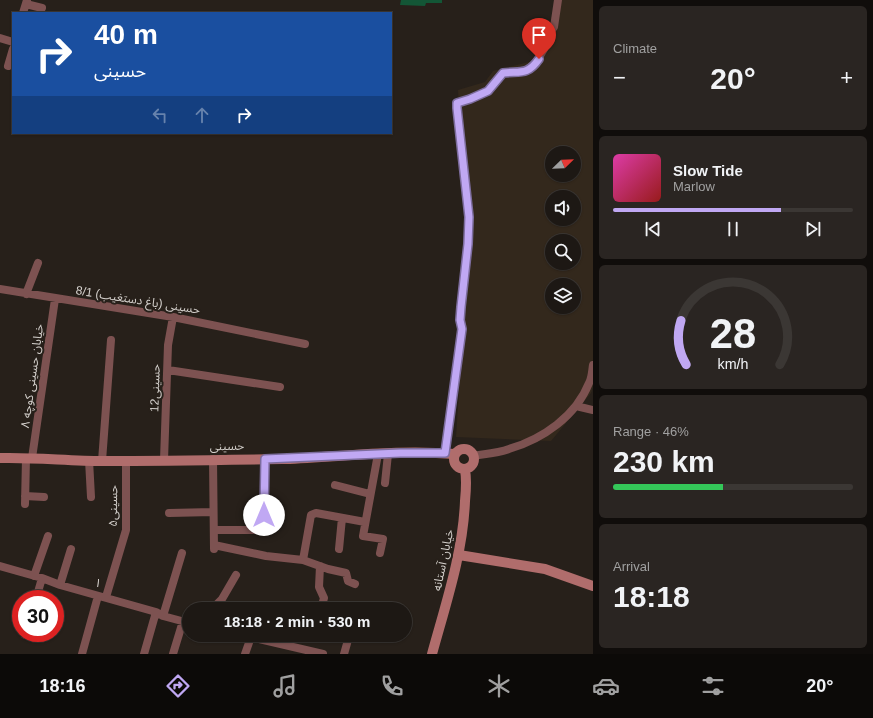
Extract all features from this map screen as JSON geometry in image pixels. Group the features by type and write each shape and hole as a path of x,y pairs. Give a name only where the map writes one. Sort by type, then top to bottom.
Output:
{"street":[{"path":"450,454 464,449 471,452 474,463 466,470 462,470 456,467 450,454 462,329 460,320 468,244 469,217 457,103 488,91 503,73 523,72 534,66 544,49 546,37 554,27 558,0"},
{"path":"23,12 26,2 42,8"},
{"path":"0,38 12,42"},
{"path":"8,66 12,53"},
{"path":"26,294 38,263"},
{"name":"8/1 حسینی (باغ دستغیب)","path":"0,289 173,317 305,344"},
{"name":"خیابان حسینی کوچه ۸","path":"44,497 25,500 29,458 55,299"},
{"name":"حسینی12","path":"164,460 168,345 173,317"},
{"path":"102,461 111,340"},
{"path":"473,456 508,450 527,443 557,426 576,406 586,392 590,382 593,365"},
{"path":"168,370 280,387"},
{"path":"576,406 593,410"},
{"path":"383,454 385,483"},
{"path":"380,553 382,539 363,536 370,494 383,454"},
{"name":"حسینی","path":"0,458 102,461 265,459 383,454 450,454"},
{"path":"214,530 264,530 265,459"},
{"path":"89,460 91,497"},
{"name":"حسینی۵","path":"82,654 126,530 126,460"},
{"path":"213,460 214,547 266,556 303,560 346,573 348,581 355,584"},
{"name":"خیابان آستانه","path":"432,654 459,555 464,516 466,470"},
{"path":"335,485 370,494"},
{"path":"169,513 213,512"},
{"path":"303,560 311,515 316,513 366,522"},
{"path":"339,549 342,518"},
{"path":"37,590 38,577 48,536"},
{"path":"60,586 71,549"},
{"path":"144,654 182,553"},
{"path":"459,555 545,569 593,586"},
{"name":"۱","path":"0,566 38,577 60,586 102,596 182,621"},
{"path":"320,566 319,587 324,598 323,602"},
{"path":"219,602 236,575"},
{"path":"173,654 182,632"},
{"path":"245,654 249,642"},
{"path":"268,642 298,651 323,654"},
{"path":"344,654 347,642"}],"shaded area":[{"path":"556,0 593,0 593,387 591,393 551,441 456,437 463,330 466,208 458,90 485,82 493,71 533,61 545,45"}],"green space":[{"path":"401,0 442,0 442,3 426,3 425,6 400,5"}],"route":[{"path":"264,515 265,459 400,453 445,453 462,329 460,320 469,228 468,201 457,103 488,91 503,73 523,72 534,66 539,59"}]}
